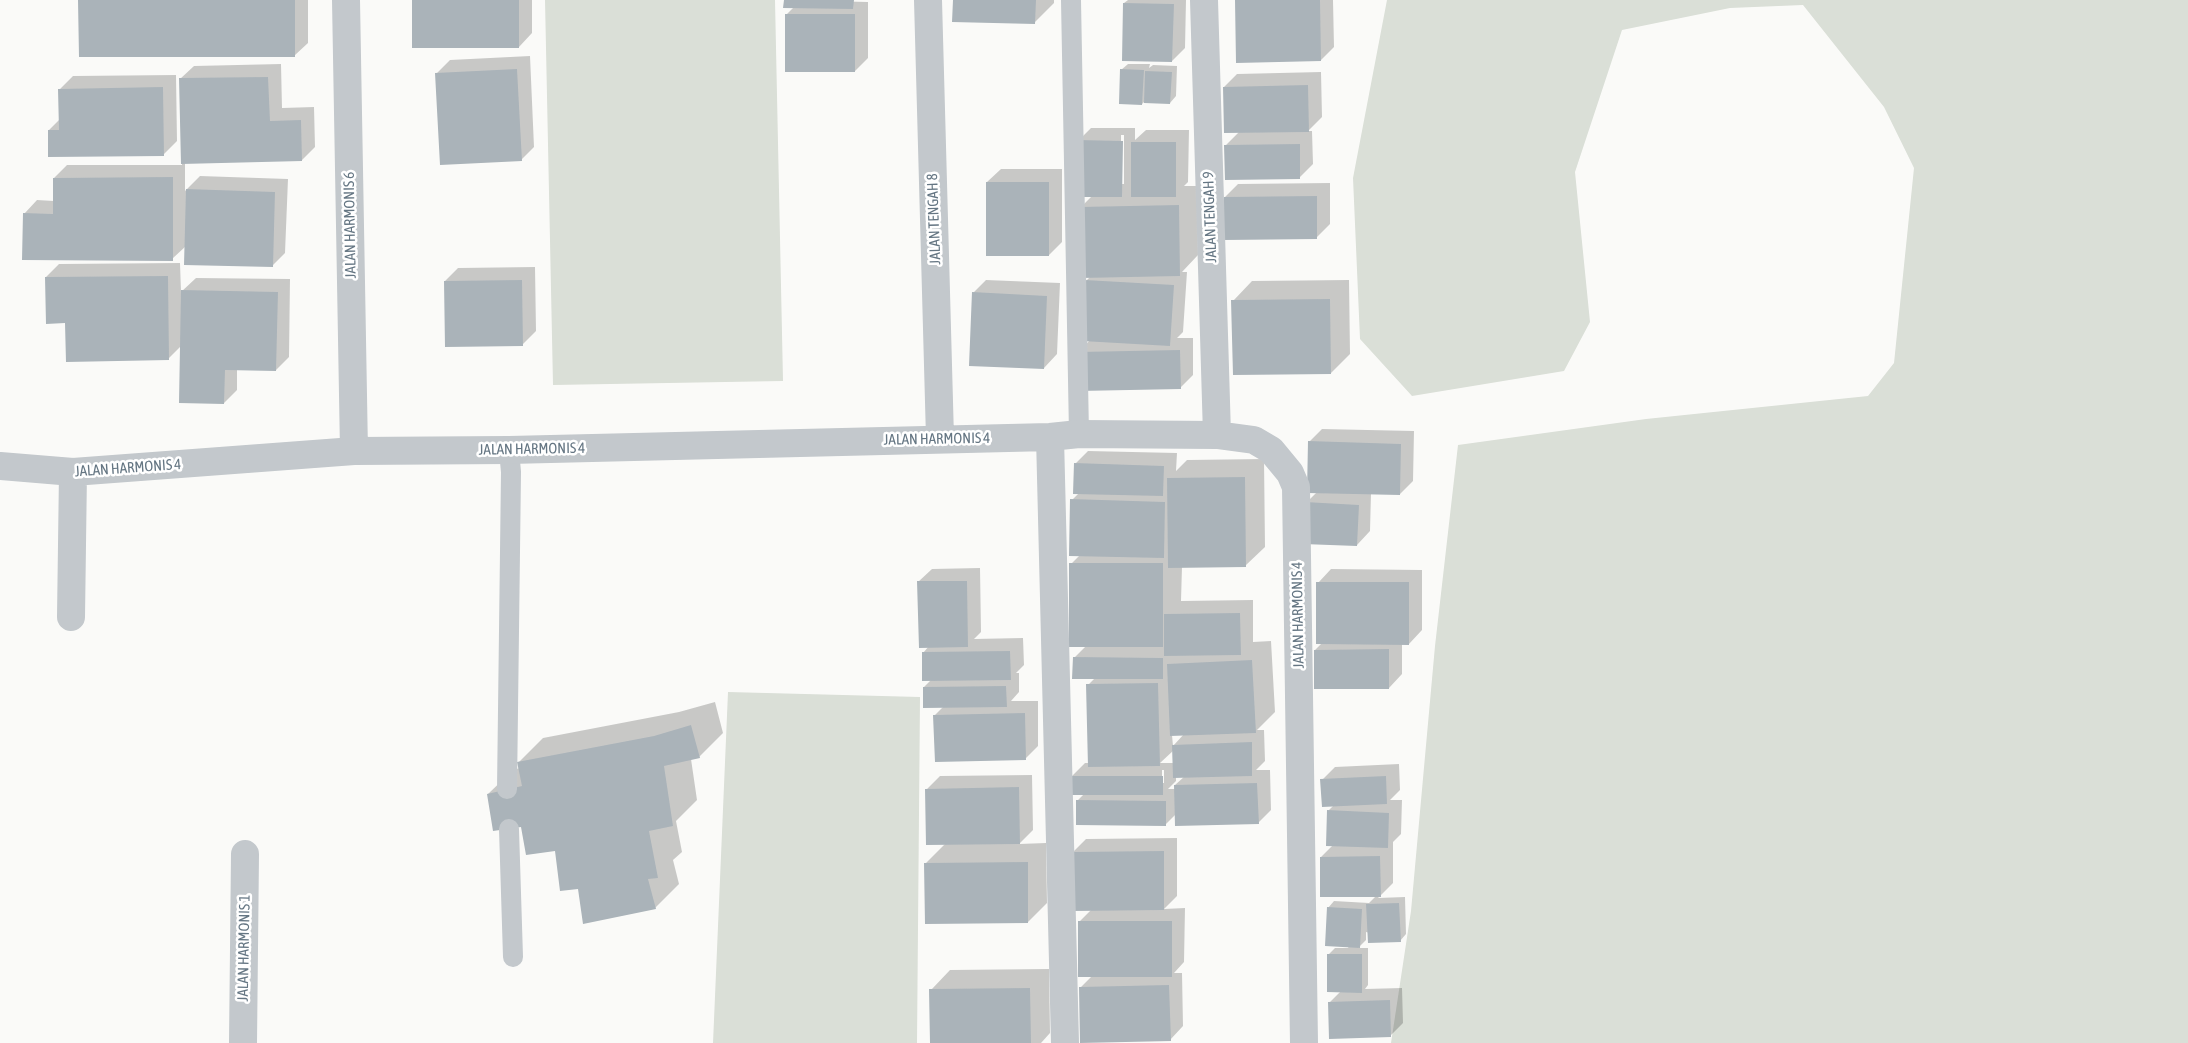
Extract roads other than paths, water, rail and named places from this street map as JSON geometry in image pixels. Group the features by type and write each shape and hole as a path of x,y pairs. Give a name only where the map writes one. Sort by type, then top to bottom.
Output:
{"street":[{"name":"JALAN HARMONIS 6","path":"346,0 354,451"},
{"name":"JALAN TENGAH 8","path":"928,0 940,438"},
{"name":"JALAN TENGAH 9","path":"1204,0 1217,435"},
{"name":"JALAN HARMONIS 4","path":"0,466 73,472 354,451 509,450 940,438 1050,437 1079,434 1217,435 1254,440 1271,450 1290,473 1296,487 1304,1043"},
{"path":"1050,437 1065,1043"},
{"path":"71,617 73,472"},
{"name":"JALAN HARMONIS 1","path":"243,1043 245,854"}],"lane":[{"path":"1071,0 1079,434"},
{"path":"507,789 511,472 509,450"},
{"path":"509,829 513,956"}]}
